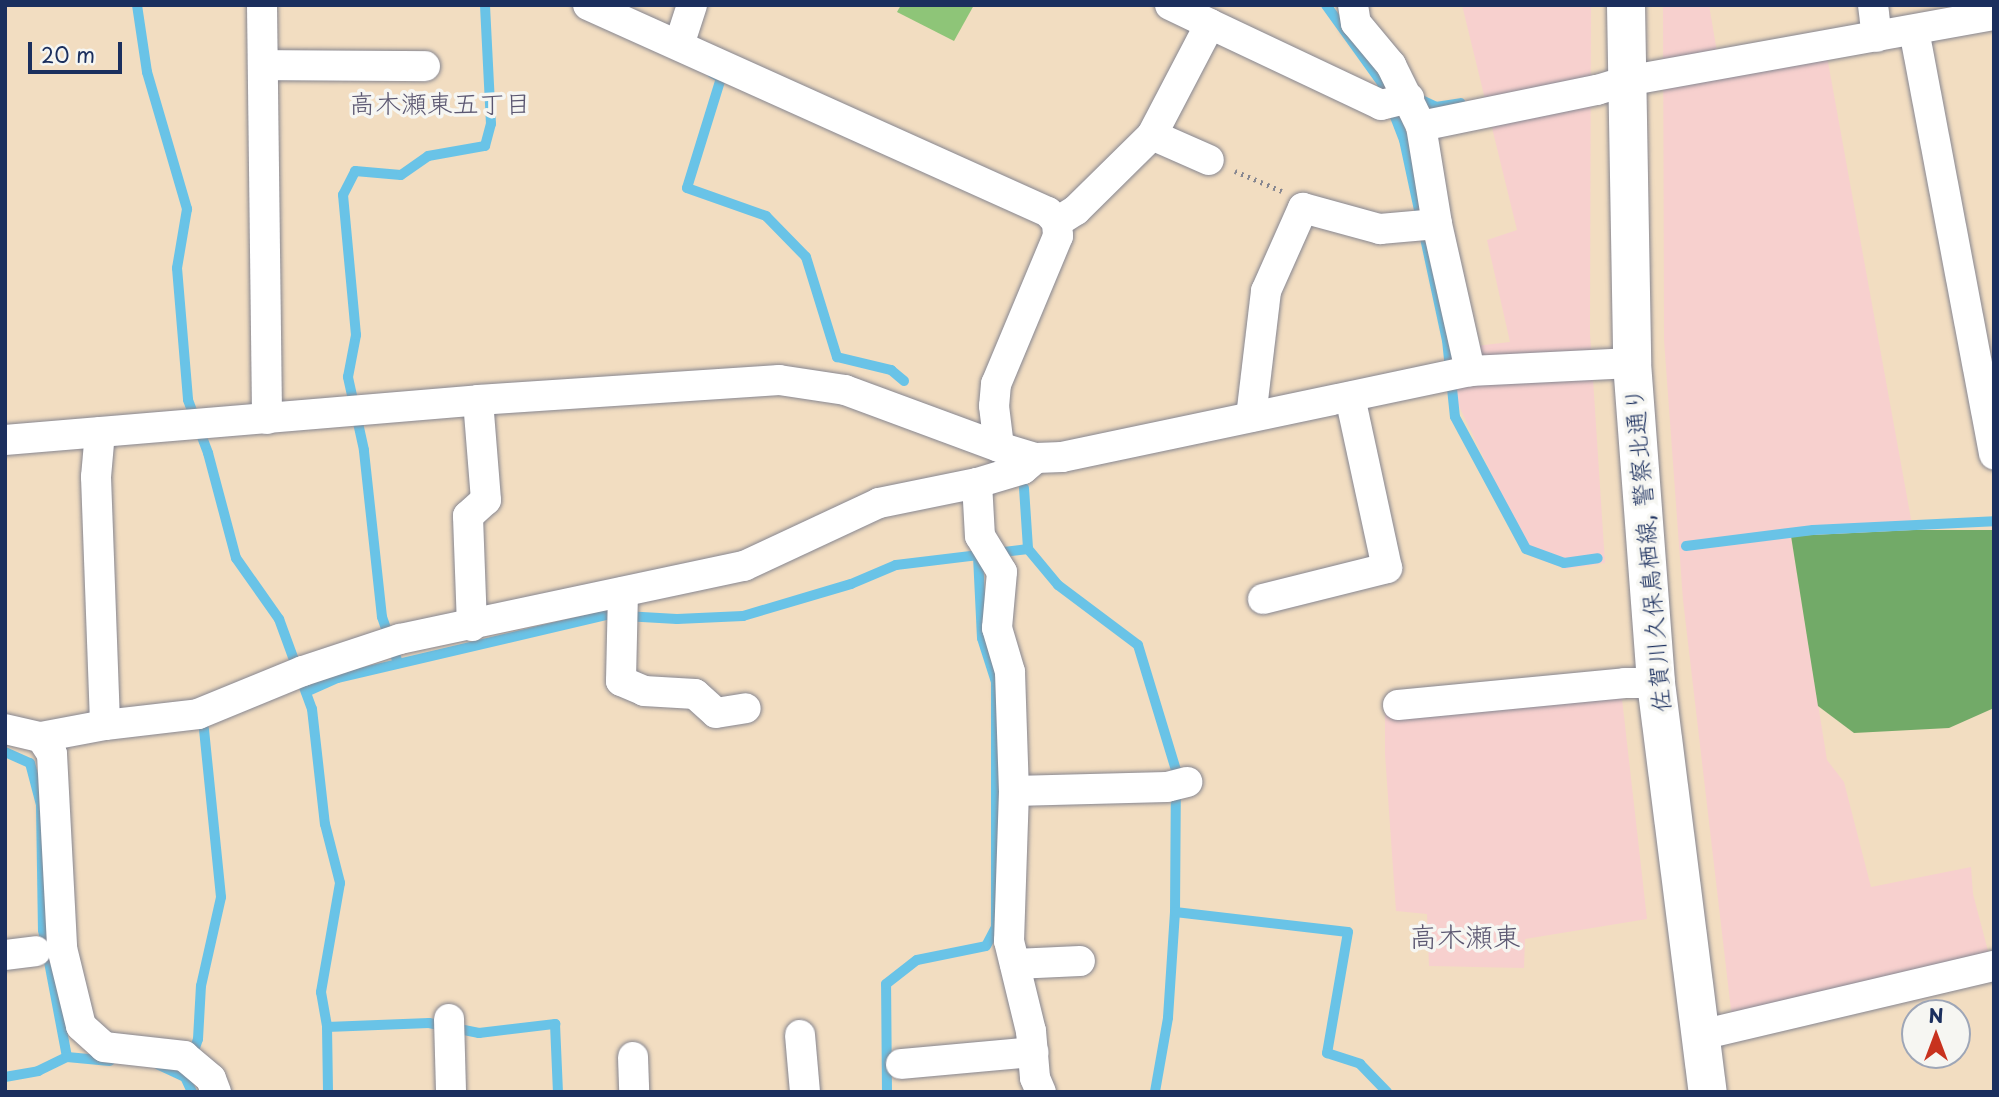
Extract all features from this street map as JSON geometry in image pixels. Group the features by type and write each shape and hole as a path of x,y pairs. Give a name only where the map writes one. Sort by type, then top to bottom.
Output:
{"main road":[{"name":"佐賀川久保鳥栖線, 警察北通り","path":"1626,5 1632,363 1656,683 1709,1092"}],"street":[{"path":"262,5 267,419"},
{"path":"588,5 1048,212 1057,222 1058,236 996,384 999,447"},
{"path":"686,48 692,5"},
{"path":"1170,5 1404,104 1597,90 1875,21 1914,30 1994,15"},
{"path":"1353,5 1356,23 1391,65 1404,104 1425,225 1456,374"},
{"path":"1057,222 1076,210 1152,135 1210,24"},
{"path":"1914,30 1994,455"},
{"path":"264,65 425,66"},
{"path":"1152,135 1209,160"},
{"path":"1251,417 1266,291 1297,202 1380,229 1425,225"},
{"path":"5,440 478,400 779,380 845,390 1036,458 1062,457 1456,374 1632,363"},
{"path":"1263,599 1387,568 1350,397"},
{"path":"472,626 468,516 486,500 478,400"},
{"path":"100,432 96,477 105,725"},
{"path":"5,729 41,737 105,725 198,714 294,675 391,643 472,626 622,606 744,566 879,503 977,483 1023,469 1036,458"},
{"path":"977,483 980,536 1002,572 997,628 1010,672 1014,791 1009,941 1031,1031 1035,1078 1041,1092"},
{"path":"622,606 621,681 643,691 695,694 716,713 746,708"},
{"path":"1398,705 1625,683 1656,683"},
{"path":"41,737 52,754 58,819 62,948 81,1026 104,1047 190,1060 211,1079 216,1092"},
{"path":"1014,791 1177,784"},
{"path":"5,955 36,951"},
{"path":"1015,964 1080,961"},
{"path":"1701,1035 1994,966"},
{"path":"449,1027 451,1092"},
{"path":"800,1035 805,1092"},
{"path":"901,1064 1033,1052"},
{"path":"634,1057 634,1092"}],"path":[{"path":"1209,160 1297,202"}],"shaded area":[{"path":"1462,5 1591,5 1590,333 1605,563 1565,569 1531,556 1453,394 1467,347 1510,342 1487,240 1517,230"},
{"path":"1663,5 1709,5 1718,58 1824,40 1913,530 1791,537 1827,760 1844,782 1871,887 1971,867 1973,894 1992,966 1733,1027 1683,600 1664,340"},
{"path":"1621,690 1647,919 1525,939 1524,968 1429,966 1427,914 1396,911 1385,754 1385,706"}],"green space":[{"path":"901,5 974,5 954,41 897,12"},
{"path":"1913,530 1994,530 1994,708 1949,728 1854,733 1818,706 1791,536"}],"waterway":[{"path":"137,5 147,72 187,209 177,268 188,400 208,453 236,558 279,619 312,709 325,824 340,883 321,992 327,1027 328,1092"},
{"path":"398,663 382,617 364,450 348,377 356,335 343,195 355,171 401,175 428,156 485,146 491,124 485,5"},
{"path":"1326,5 1382,83 1404,140 1447,340 1455,417 1526,549 1564,563 1598,558"},
{"path":"712,73 721,78 687,188 766,216 806,257 837,357 891,370 904,381"},
{"path":"1415,97 1436,107 1461,103"},
{"path":"1024,488 1028,549 1058,585 1138,645 1176,770 1175,912 1168,1018 1155,1092"},
{"path":"1686,546 1813,530 1994,521"},
{"path":"306,692 338,678 607,615 677,619 743,616 851,584 896,565 1028,549"},
{"path":"887,1092 886,984 917,960 986,946 996,927 996,682 982,638 978,557"},
{"path":"185,1077 198,1039 201,986 221,897 204,729"},
{"path":"5,752 30,763 41,805 43,930 67,1057"},
{"path":"1175,912 1348,932 1327,1053 1360,1064 1387,1092"},
{"path":"327,1027 429,1023 479,1033 555,1024 558,1092"},
{"path":"5,1077 38,1071 67,1057 110,1061"},
{"path":"159,1065 185,1077 192,1092"}],"district":[{"name":"高木瀬東五丁目","path":"440,103"},
{"name":"高木瀬東","path":"1465,936"}]}
